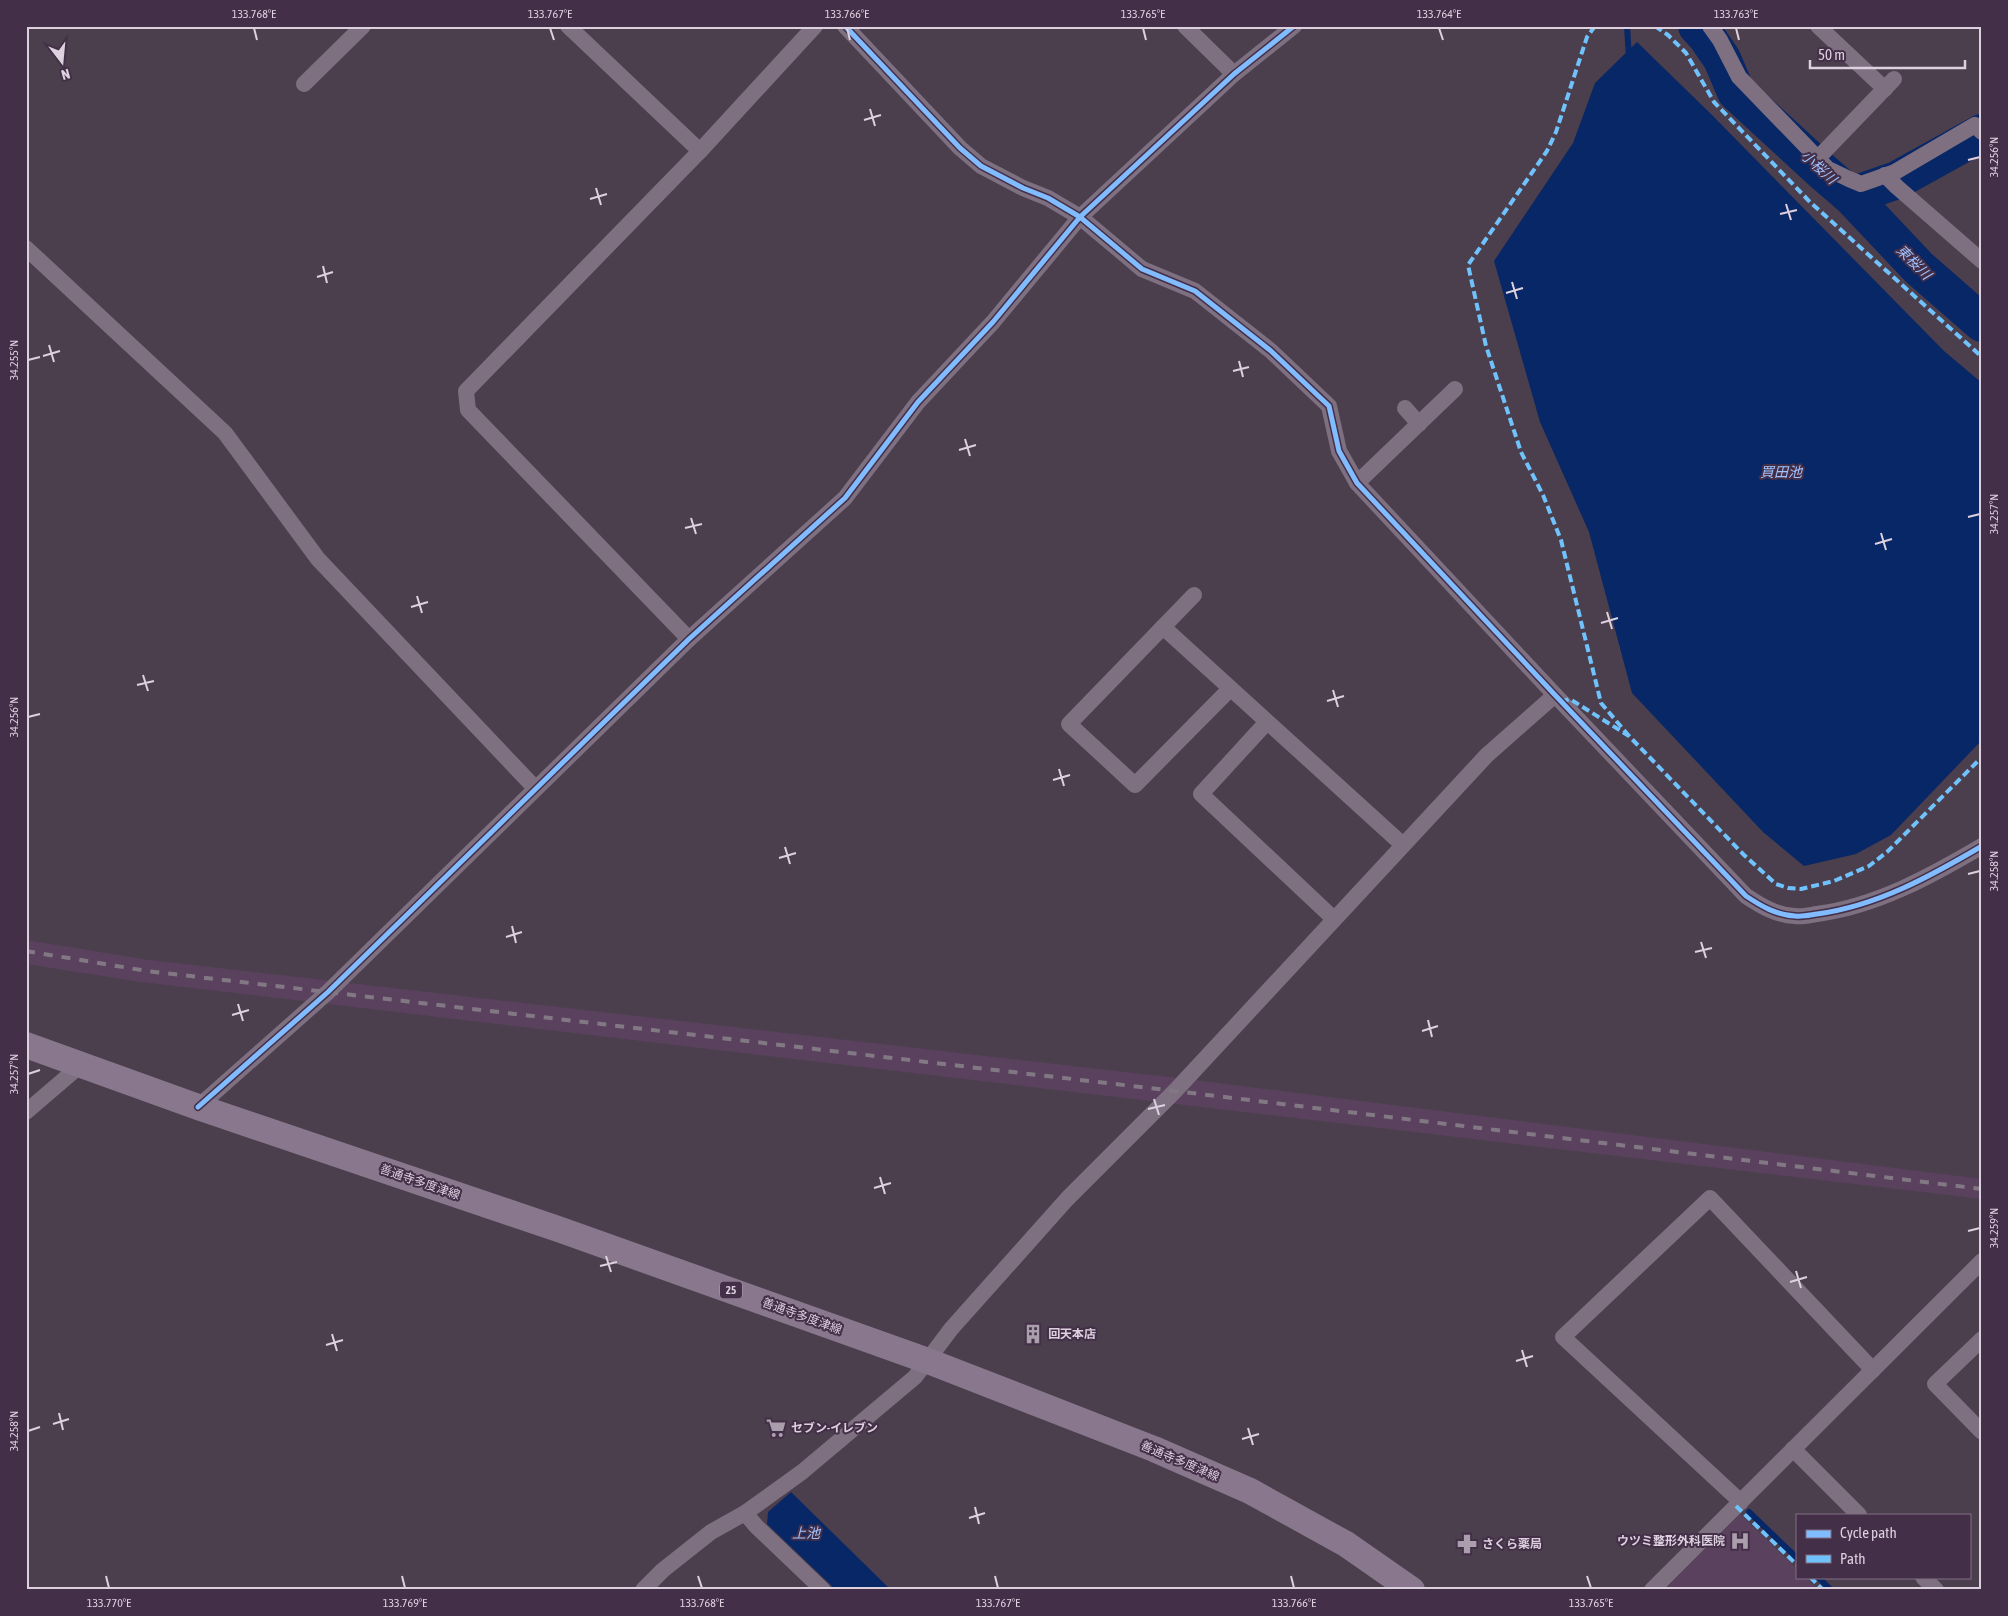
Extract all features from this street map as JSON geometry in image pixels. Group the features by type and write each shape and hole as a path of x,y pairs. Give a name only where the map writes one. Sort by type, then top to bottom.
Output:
{"main road":[{"name":"善通寺多度津線","path":"26,1045 198,1107 561,1230 928,1361 1154,1449 1250,1490 1346,1544 1412,1590"}],"street":[{"path":"304,84 363,26"},
{"path":"568,26 700,151"},
{"path":"689,639 468,410 466,391 700,151 815,26"},
{"path":"845,26 960,148 981,166 1022,188 1048,198 1080,217 1142,269 1195,291 1271,351 1329,406 1339,452 1356,483 1554,695 1746,896 1780,914 1796,917 1831,912 1868,902 1934,874 1982,846"},
{"path":"1185,26 1234,74"},
{"path":"198,1107 328,992 689,639 845,498 918,402 993,322 1080,217 1234,74 1294,26"},
{"path":"1710,26 1720,40 1739,77 1828,169 1861,184 1890,180 1982,261"},
{"path":"1818,26 1890,84 1818,158"},
{"path":"1890,180 1895,172 1978,129"},
{"path":"26,248 225,433 318,559 535,788"},
{"path":"1356,483 1455,389"},
{"path":"1405,408 1419,424"},
{"path":"1194,595 1069,724 1135,786 1230,689"},
{"path":"1163,627 1403,846"},
{"path":"643,1590 663,1570 712,1532 745,1513 802,1472 915,1377 951,1329 1067,1199 1175,1091 1487,755 1554,695"},
{"path":"1266,722 1201,794 1334,919"},
{"path":"26,1112 82,1064"},
{"path":"1740,1502 1563,1337 1710,1198 1873,1370"},
{"path":"1652,1590 1982,1261"},
{"path":"1982,1338 1935,1384 1982,1432"},
{"path":"1793,1450 1858,1514"},
{"path":"745,1513 756,1526 823,1590"},
{"path":"1924,1578 1936,1590"}],"shaded area":[{"path":"26,940 149,960 1186,1079 1982,1179 1982,1199 141,982 26,964"},
{"name":"ウツミ整形外科医院","path":"1740,1514 1796,1568 1796,1578 1806,1578 1818,1590 1664,1590"}],"water":[{"name":"買田池","path":"1637,42 1712,115 1944,351 1982,383 1982,740 1891,835 1856,854 1804,866 1763,832 1632,693 1589,532 1540,422 1494,261 1573,143 1595,83"},
{"name":"上池","path":"791,1492 891,1590 836,1590 767,1524 768,1512"}],"waterway":[{"path":"1627,26 1629,58"},
{"name":"小桜川","path":"1697,26 1722,59 1736,92 1851,196 1897,180 1982,133"},
{"name":"東桜川","path":"1851,196 1919,268 1982,323"},
{"path":"1749,1512 1796,1557"},
{"path":"1819,1578 1831,1590"}],"railway":[{"path":"26,951 147,971 1175,1091 1982,1189"}],"marked path":[{"path":"1595,26 1587,37 1556,132 1547,151 1468,265 1486,346 1521,452 1543,495 1561,540 1601,703 1629,736"},
{"path":"1655,26 1668,35 1686,53 1714,102 1810,202 1982,357"},
{"path":"1561,702 1570,699 1629,736 1744,855 1776,884 1788,888 1801,889 1834,881 1869,866 1887,852 1982,757"},
{"path":"1736,1506 1796,1564"},
{"path":"1811,1578 1823,1590"}],"cycle path":[{"path":"845,26 960,148 981,166 1023,188 1048,198 1080,217 1142,269 1195,291 1271,351 1329,406 1339,451 1357,483 1746,896 1781,914 1803,916 1839,910 1882,897 1903,888 1982,846"},
{"path":"198,1107 328,992 689,639 845,498 918,402 993,322 1080,217 1234,74 1294,26"}],"place":[{"name":"回天本店","path":"1033,1334"},
{"name":"セブン-イレブン","path":"776,1428"},
{"name":"ウツミ整形外科医院","path":"1740,1541"},
{"name":"さくら薬局","path":"1467,1544"}]}
